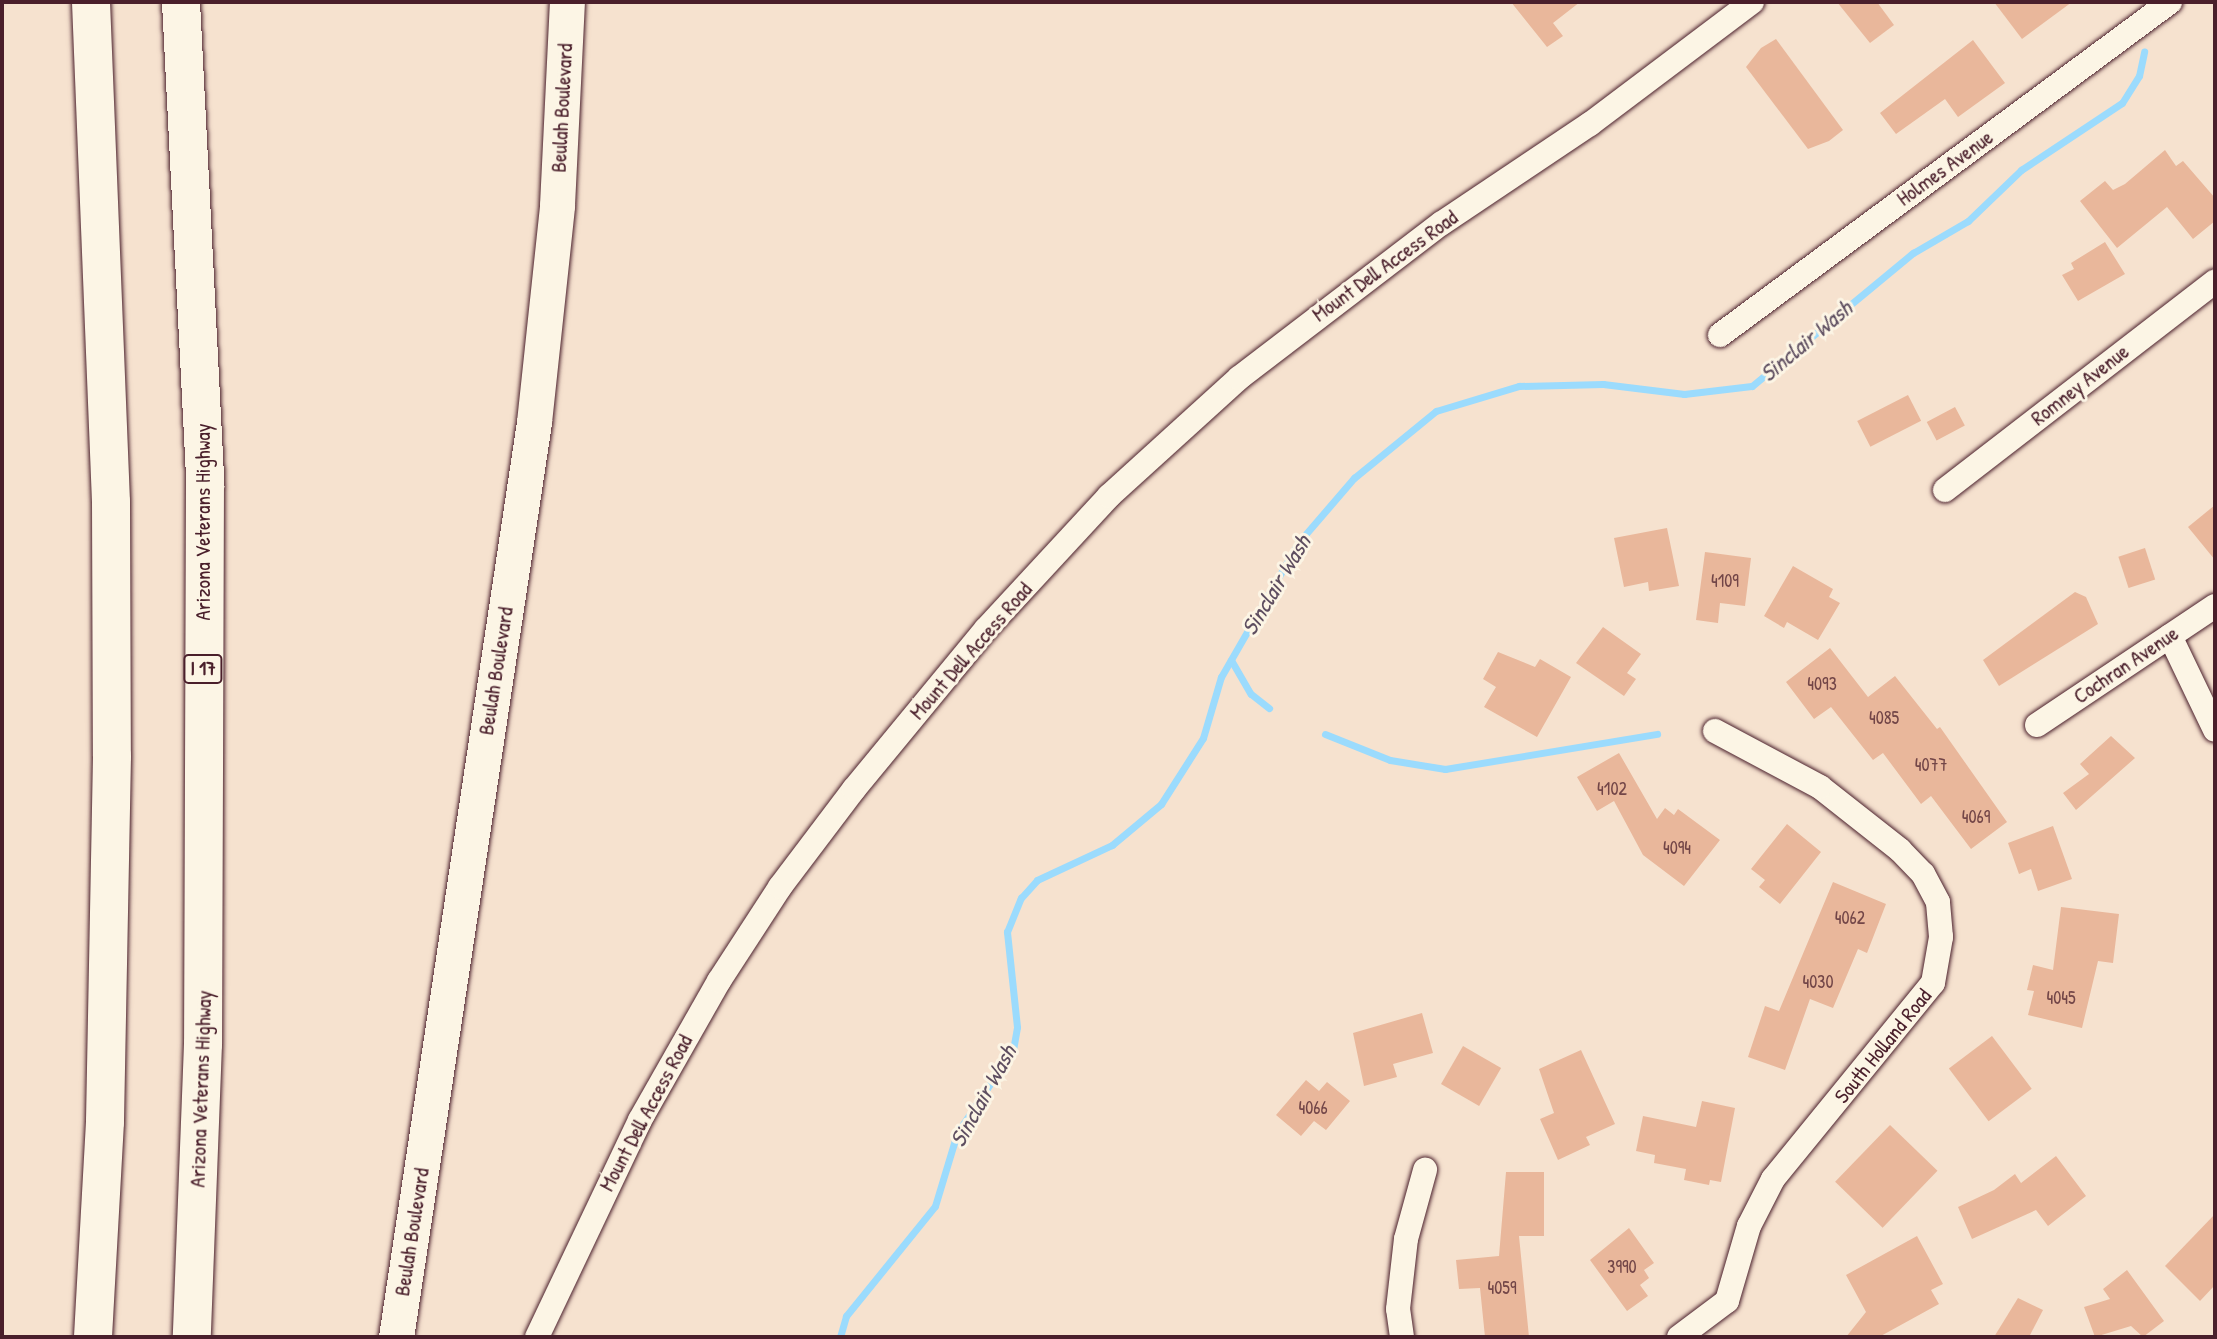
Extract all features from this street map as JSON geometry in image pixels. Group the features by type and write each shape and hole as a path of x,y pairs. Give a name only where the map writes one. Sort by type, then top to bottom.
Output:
{"highway":[{"path":"91,2 111,502 112,729 106,1109 93,1337"},
{"name":"Arizona Veterans Highway","path":"181,2 205,483 203,1044 192,1337"}],"main road":[{"name":"Beulah Boulevard","path":"396,1337 534,422 557,205 567,2"}],"street":[{"name":"Mount Dell Access Road","path":"537,1337 640,1119 719,981 821,833 986,628 1108,496 1239,378 1442,223 1590,124 1752,2"},
{"name":"Holmes Avenue","path":"1720,335 2170,2"},
{"name":"Romney Avenue","path":"1945,490 2215,281"},
{"name":"Cochran Avenue","path":"2037,725 2215,606"},
{"path":"2170,636 2215,730"},
{"name":"South Holland Road","path":"1679,1337 1727,1301 1749,1226 1773,1179 1933,983 1941,937 1938,902 1923,874 1900,850 1820,787 1715,731"},
{"path":"1402,1337 1398,1309 1406,1239 1425,1170"}],"building":[{"path":"1511,2 1580,2 1553,23 1563,36 1547,47"},
{"path":"1837,2 1877,2 1894,25 1870,43"},
{"path":"1994,2 2072,2 2022,39"},
{"path":"1776,39 1843,130 1829,141 1808,149 1746,67 1761,48"},
{"path":"1973,40 2005,83 1958,117 1945,99 1896,134 1880,113"},
{"path":"2165,150 2176,166 2183,161 2215,198 2215,221 2193,239 2167,207 2117,248 2080,201 2105,181 2113,190 2125,184"},
{"path":"2105,242 2125,274 2078,301 2062,275 2074,269 2071,263"},
{"path":"1908,395 1921,421 1870,447 1857,421"},
{"path":"1955,407 1965,426 1937,441 1927,422"},
{"path":"2215,505 2215,560 2188,527"},
{"path":"1667,528 1679,586 1649,591 1648,582 1624,587 1614,538"},
{"path":"2145,548 2155,579 2129,588 2118,557"},
{"path":"1705,552 1751,558 1745,606 1720,603 1718,623 1696,620"},
{"path":"1793,566 1833,589 1829,597 1840,603 1818,640 1787,622 1784,628 1764,616"},
{"path":"2075,592 2086,597 2098,624 1999,686 1983,660"},
{"path":"1603,627 1641,654 1627,673 1636,679 1624,696 1576,663"},
{"path":"1830,648 1868,697 1895,676 1937,729 1940,727 2007,822 1971,849 1931,796 1921,804 1883,753 1873,760 1831,707 1814,719 1786,682"},
{"path":"1498,652 1535,667 1540,659 1571,677 1537,737 1484,707 1496,687 1483,679"},
{"path":"2111,736 2135,758 2076,810 2063,793 2089,774 2080,764"},
{"path":"1619,753 1657,819 1665,808 1674,815 1678,809 1720,840 1684,886 1643,855 1614,801 1597,811 1577,777"},
{"path":"1787,824 1821,852 1780,904 1759,887 1765,880 1751,869"},
{"path":"2053,826 2072,879 2038,891 2031,869 2019,874 2008,843"},
{"path":"1833,882 1886,904 1867,953 1858,949 1833,1008 1810,999 1785,1070 1748,1057 1765,1006 1779,1011"},
{"path":"2061,907 2119,914 2113,963 2098,961 2082,1028 2028,1015 2034,991 2027,990 2033,965 2053,970"},
{"path":"1422,1013 1433,1053 1393,1064 1397,1077 1364,1086 1353,1033"},
{"path":"1992,1036 2032,1089 1989,1121 1949,1068"},
{"path":"1463,1046 1501,1068 1479,1106 1441,1084"},
{"path":"1581,1050 1615,1124 1586,1137 1590,1145 1558,1160 1540,1119 1554,1113 1539,1069"},
{"path":"1306,1080 1319,1091 1327,1082 1350,1101 1326,1130 1314,1121 1301,1136 1276,1115"},
{"path":"1702,1101 1735,1108 1721,1182 1710,1180 1709,1185 1684,1180 1686,1169 1654,1163 1655,1155 1636,1151 1643,1116 1696,1127"},
{"path":"1890,1125 1937,1171 1883,1228 1835,1182"},
{"path":"2056,1156 2086,1196 2048,1226 2036,1210 1972,1239 1958,1207 1994,1190 2015,1174 2021,1183"},
{"path":"1506,1172 1544,1172 1544,1236 1519,1236 1529,1337 1485,1337 1480,1288 1459,1289 1456,1260 1499,1256"},
{"path":"2215,1214 2215,1285 2200,1301 2165,1266"},
{"path":"1629,1228 1654,1263 1644,1270 1649,1278 1640,1285 1648,1296 1627,1311 1590,1260"},
{"path":"1917,1236 1943,1284 1931,1290 1939,1304 1879,1337 1846,1337 1866,1312 1846,1275"},
{"path":"2127,1270 2164,1321 2143,1337 2131,1326 2095,1337 2084,1307 2110,1299 2103,1289"},
{"path":"2018,1298 2043,1310 2029,1337 1994,1337"}],"waterway":[{"name":"Sinclair Wash","path":"840,1337 846,1316 935,1206 957,1133 1013,1050 1017,1027 1007,932 1021,898 1037,880 1112,845 1161,804 1203,738 1221,677 1298,543 1354,478 1436,411 1519,386 1603,384 1684,394 1752,386 1913,253 1968,221 2021,170 2122,103 2139,76 2144,52"},
{"path":"1231,660 1251,694 1269,708"},
{"path":"1325,734 1390,760 1445,769 1657,734"}]}
